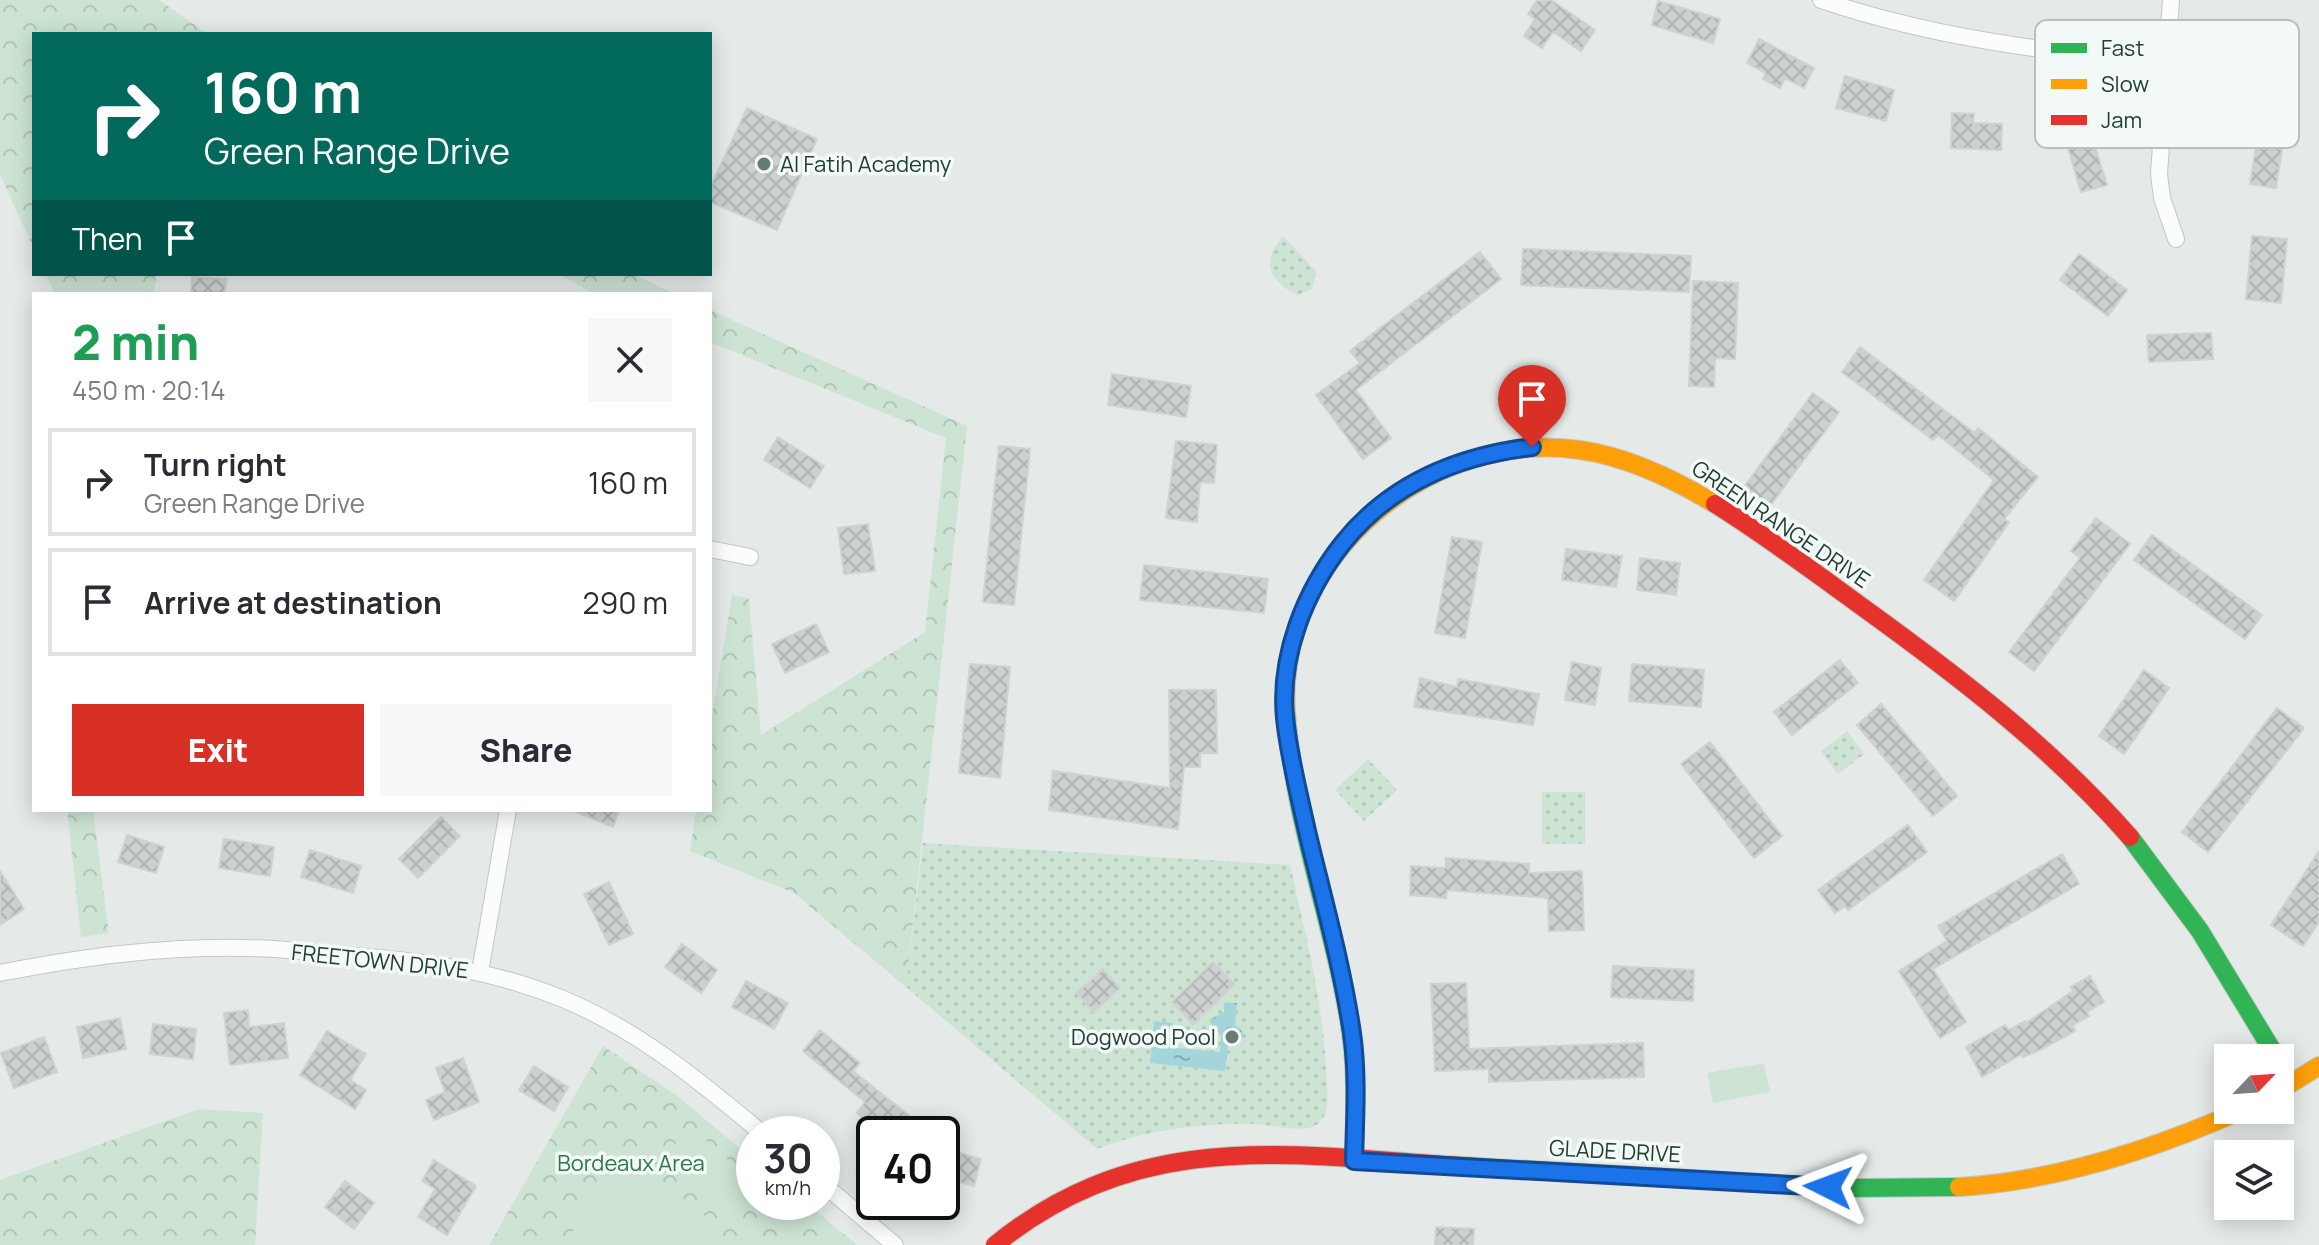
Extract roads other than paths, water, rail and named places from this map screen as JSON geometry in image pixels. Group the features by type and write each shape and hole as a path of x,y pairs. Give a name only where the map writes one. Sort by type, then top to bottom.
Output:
{"street":[{"path":"1821,0 1894,22 2035,50"},
{"path":"2169,20 2171,0"},
{"path":"2161,148 2162,198 2176,239"},
{"name":"GREEN RANGE DRIVE","path":"1354,1161 1356,1093 1352,1032 1289,753 1284,691 1289,656 1313,589 1339,549 1378,506 1429,473 1496,451 1558,447 1618,458 1664,475 1788,554 2006,715 2100,803 2152,863 2184,906 2269,1044"},
{"path":"712,549 750,557"},
{"path":"480,972 508,812"},
{"name":"FREETOWN DRIVE","path":"0,973 64,960 141,950 248,948 405,960 480,972 563,999 612,1023 681,1068 741,1116"},
{"path":"2294,1082 2319,1066"},
{"name":"GLADE DRIVE","path":"995,1245 1036,1214 1097,1183 1153,1165 1198,1158 1228,1156 1354,1161 1828,1187 1952,1187 2024,1180 2091,1166 2150,1148 2214,1122"},
{"path":"840,1198 895,1245"}],"water":[{"name":"Dogwood Pool","path":"1224,1003 1237,1003 1235,1025 1243,1034 1240,1040 1228,1046 1225,1071 1150,1063 1154,1021 1173,1023 1170,1047 1220,1052 1221,1036 1210,1023 1224,1012"}],"place":[{"name":"Al Fatih Academy","path":"764,164"},
{"name":"Dogwood Pool","path":"1232,1037"}],"park label":[{"name":"Bordeaux Area","path":"631,1163"}]}
